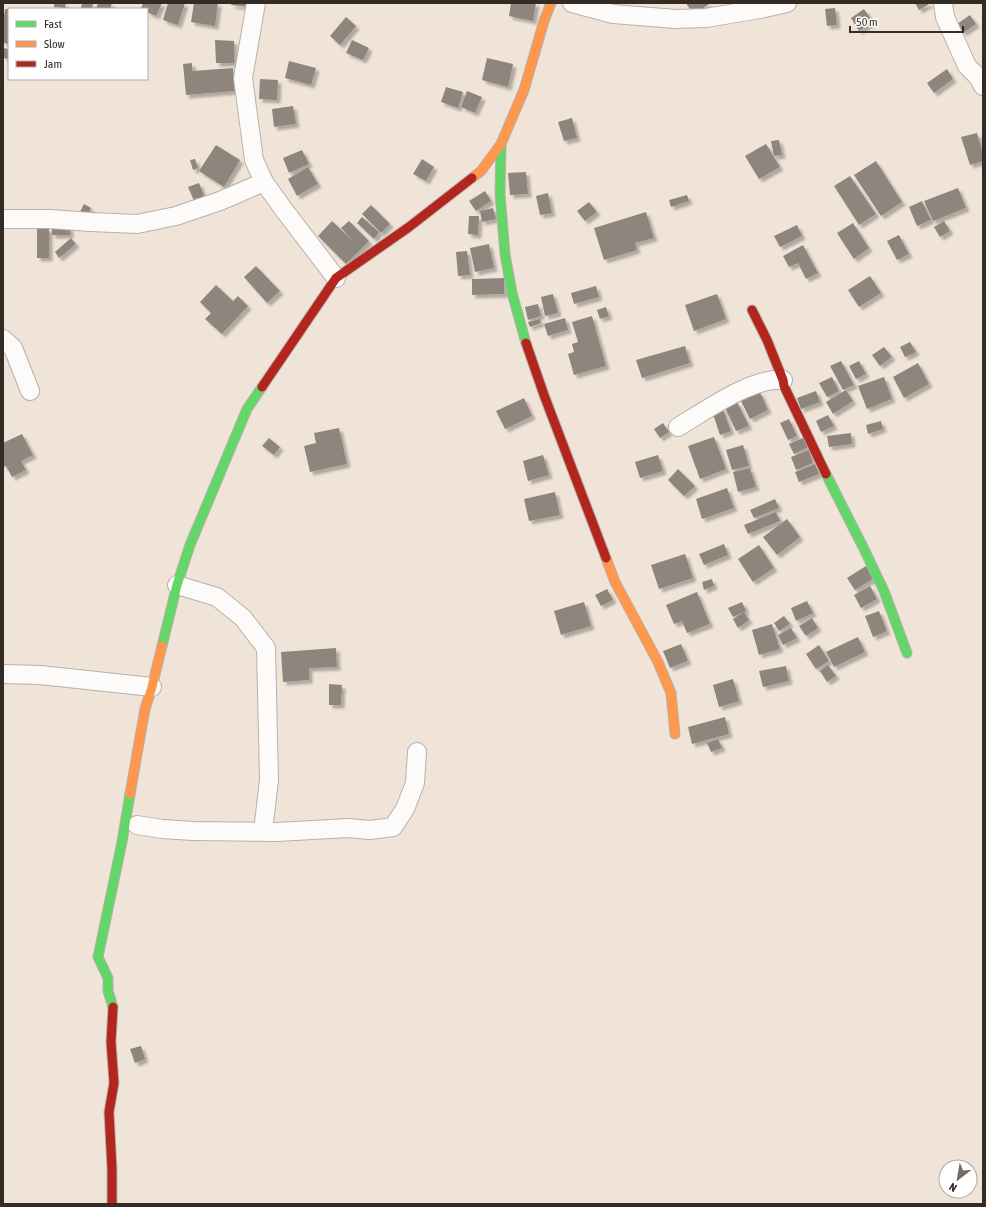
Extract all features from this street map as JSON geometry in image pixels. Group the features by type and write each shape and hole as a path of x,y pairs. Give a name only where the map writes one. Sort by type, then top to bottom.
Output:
{"street":[{"path":"256,3 243,78 254,160 264,182 336,278"},
{"path":"112,1204 112,1169 108,1112 114,1083 111,1042 114,1009 108,991 108,978 98,957 122,842 145,709 152,687 177,585 190,545 248,409 336,278 410,227 481,170 501,144 524,90 544,21 551,3"},
{"path":"572,3 613,14 676,19 706,18 787,3"},
{"path":"943,3 945,17 967,66 979,78 983,86"},
{"path":"501,144 500,194 505,254 512,293 522,332 544,395 615,582 658,662 670,693 675,734"},
{"path":"3,219 50,218 137,224 176,216 220,201 264,182"},
{"path":"752,310 767,340 784,386 823,469 884,591 907,653"},
{"path":"3,339 13,348 30,391"},
{"path":"678,427 741,391 774,379 783,380"},
{"path":"177,585 217,597 243,618 266,648 270,780 263,831"},
{"path":"3,674 40,675 152,687"},
{"path":"137,825 162,829 193,831 278,832 348,828 370,830 393,827 405,809 415,783 418,752"}],"building":[{"path":"54,3 66,3 65,8 54,7"},
{"path":"82,3 93,3 92,8 81,8"},
{"path":"98,3 112,3 110,8 96,8"},
{"path":"143,3 162,3 156,16 148,12 148,8 141,8"},
{"path":"168,3 185,3 178,25 163,20"},
{"path":"194,3 218,3 215,26 191,22"},
{"path":"232,3 250,3 250,7 231,5"},
{"path":"511,3 536,3 533,21 509,16"},
{"path":"686,3 711,3 693,14"},
{"path":"915,3 931,3 919,10"},
{"path":"835,8 837,25 827,26 825,9"},
{"path":"5,9 8,9 8,44 3,43"},
{"path":"864,9 873,22 859,31 851,18"},
{"path":"970,15 976,24 963,33 957,24"},
{"path":"346,17 356,26 340,45 330,36"},
{"path":"215,40 234,41 234,63 216,63"},
{"path":"352,40 369,48 363,60 346,53"},
{"path":"3,48 8,49 8,59 3,58"},
{"path":"487,58 513,64 508,87 482,80"},
{"path":"289,61 316,68 311,85 285,78"},
{"path":"192,63 192,71 233,68 235,91 186,95 183,64"},
{"path":"947,69 953,79 934,93 927,83"},
{"path":"260,79 278,80 277,100 259,99"},
{"path":"446,87 463,92 458,108 441,102"},
{"path":"467,91 482,97 475,113 461,107"},
{"path":"293,106 296,124 274,127 272,109"},
{"path":"572,118 577,138 564,141 558,122"},
{"path":"977,133 983,154 983,161 970,165 961,137"},
{"path":"779,140 782,155 774,156 771,141"},
{"path":"766,144 780,167 759,179 745,156"},
{"path":"216,145 240,160 224,187 199,171"},
{"path":"302,150 309,164 289,173 283,158"},
{"path":"195,159 198,168 193,170 190,160"},
{"path":"422,159 434,167 426,181 413,174"},
{"path":"876,161 902,202 881,216 854,175"},
{"path":"308,167 318,184 297,196 288,179"},
{"path":"526,172 528,194 510,195 508,173"},
{"path":"850,176 876,214 859,225 834,186"},
{"path":"199,183 205,198 195,203 188,187"},
{"path":"958,188 966,208 933,221 924,201"},
{"path":"485,191 491,201 476,211 469,201"},
{"path":"548,193 552,213 540,215 536,196"},
{"path":"687,195 689,201 671,207 669,200"},
{"path":"922,201 931,220 917,226 909,207"},
{"path":"589,202 597,212 585,221 577,211"},
{"path":"84,204 91,208 88,216 80,212"},
{"path":"371,205 390,224 381,233 362,214"},
{"path":"493,208 496,219 482,222 480,211"},
{"path":"646,212 654,238 635,243 637,250 604,260 594,228"},
{"path":"469,216 479,216 478,235 468,234"},
{"path":"362,217 379,232 374,239 357,223"},
{"path":"332,221 354,242 341,228 349,221 369,241 346,264 318,236"},
{"path":"944,221 950,231 940,237 934,227"},
{"path":"853,223 869,248 854,259 837,233"},
{"path":"797,225 802,236 780,247 774,236"},
{"path":"52,227 70,227 70,235 52,235"},
{"path":"37,228 49,228 49,258 37,258"},
{"path":"899,235 909,254 897,260 887,241"},
{"path":"71,238 76,244 59,258 55,252"},
{"path":"489,244 494,268 475,272 470,248"},
{"path":"803,245 818,273 806,279 798,263 789,267 783,256"},
{"path":"467,251 470,275 458,276 456,252"},
{"path":"256,266 280,291 267,303 244,277"},
{"path":"870,276 881,293 859,307 848,290"},
{"path":"504,278 504,294 472,295 472,279"},
{"path":"216,285 233,301 238,296 248,306 222,334 205,319 211,313 200,302"},
{"path":"596,286 599,297 574,304 571,293"},
{"path":"553,294 558,313 545,316 541,297"},
{"path":"717,294 726,319 694,331 685,305"},
{"path":"538,304 541,316 528,320 525,307"},
{"path":"606,307 609,316 600,319 597,310"},
{"path":"592,316 606,366 574,375 568,354 574,352 572,344 578,342 572,322"},
{"path":"565,318 568,330 548,336 544,324"},
{"path":"540,319 541,323 530,327 528,322"},
{"path":"910,342 916,352 905,357 900,347"},
{"path":"685,346 690,363 642,378 636,360"},
{"path":"884,347 892,357 880,366 872,355"},
{"path":"841,361 854,385 843,390 830,366"},
{"path":"859,361 866,374 856,379 849,366"},
{"path":"918,363 929,384 904,398 893,377"},
{"path":"832,377 839,391 827,397 819,383"},
{"path":"884,377 892,399 867,409 858,386"},
{"path":"846,390 853,401 833,414 826,402"},
{"path":"816,391 820,402 801,409 797,398"},
{"path":"760,392 768,410 750,419 741,401"},
{"path":"524,398 532,416 505,429 496,411"},
{"path":"737,402 749,426 736,431 725,408"},
{"path":"722,407 731,431 720,435 712,411"},
{"path":"828,415 834,426 821,432 816,421"},
{"path":"789,419 797,436 788,440 780,423"},
{"path":"881,421 883,429 868,434 866,425"},
{"path":"663,423 669,432 660,438 654,429"},
{"path":"339,428 347,464 310,472 304,446 316,443 314,433"},
{"path":"851,433 852,444 829,447 827,436"},
{"path":"22,434 33,455 21,461 26,470 12,477 6,466 3,467 3,443"},
{"path":"714,437 726,469 700,479 688,446"},
{"path":"805,437 809,447 794,454 789,444"},
{"path":"269,438 280,447 274,455 262,446"},
{"path":"743,445 749,466 732,470 726,450"},
{"path":"809,450 813,463 796,470 791,457"},
{"path":"543,455 549,475 528,481 523,461"},
{"path":"658,455 663,471 640,478 635,462"},
{"path":"815,464 819,474 799,482 795,472"},
{"path":"750,468 756,487 738,492 733,472"},
{"path":"678,469 695,486 684,496 668,480"},
{"path":"727,488 734,508 702,519 696,499"},
{"path":"555,492 560,515 529,521 524,499"},
{"path":"775,499 779,508 754,518 750,510"},
{"path":"776,512 780,521 748,534 744,525"},
{"path":"787,519 800,537 777,555 763,537"},
{"path":"724,544 728,555 704,565 699,554"},
{"path":"759,545 774,568 753,582 738,559"},
{"path":"685,554 693,578 659,589 651,565"},
{"path":"866,566 874,578 855,590 847,578"},
{"path":"712,579 714,586 704,590 702,582"},
{"path":"870,586 877,599 861,608 854,595"},
{"path":"607,589 613,600 601,606 595,595"},
{"path":"697,592 710,624 687,633 682,621 674,624 666,605"},
{"path":"807,601 813,613 796,621 791,608"},
{"path":"584,602 591,626 561,635 554,611"},
{"path":"742,602 746,611 733,617 728,608"},
{"path":"879,611 887,631 873,637 865,616"},
{"path":"744,612 749,620 738,628 733,619"},
{"path":"784,616 790,624 779,631 774,623"},
{"path":"812,618 818,628 806,636 799,626"},
{"path":"772,624 780,649 759,655 752,630"},
{"path":"791,628 797,638 783,645 778,635"},
{"path":"858,637 865,652 834,667 826,652"},
{"path":"681,644 688,661 670,668 663,651"},
{"path":"819,645 829,661 816,669 806,654"},
{"path":"336,648 337,667 309,668 309,680 283,682 281,652"},
{"path":"828,665 836,676 827,682 820,671"},
{"path":"786,666 789,681 763,687 759,671"},
{"path":"733,679 739,701 719,707 713,685"},
{"path":"329,684 342,685 341,705 329,705"},
{"path":"725,717 729,734 692,744 688,727"},
{"path":"718,739 722,748 711,752 707,743"},
{"path":"141,1046 145,1059 135,1063 130,1049"}],"traffic: fast":[{"path":"501,144 500,194 505,254 512,293 526,343"},
{"path":"162,646 177,585 190,545 247,409 262,387"},
{"path":"826,474 884,591 907,653"},
{"path":"113,1007 108,991 108,978 98,957 122,842 130,794"}],"traffic: slow":[{"path":"472,178 481,171 501,144 524,90 544,21 551,3"},
{"path":"606,558 615,582 658,662 671,693 675,734"},
{"path":"130,794 145,709 162,646"}],"traffic: jam":[{"path":"262,387 336,278 409,227 472,178"},
{"path":"752,310 767,340 784,386 826,474"},
{"path":"526,343 544,395 606,558"},
{"path":"112,1204 109,1112 114,1083 111,1042 113,1007"}]}
